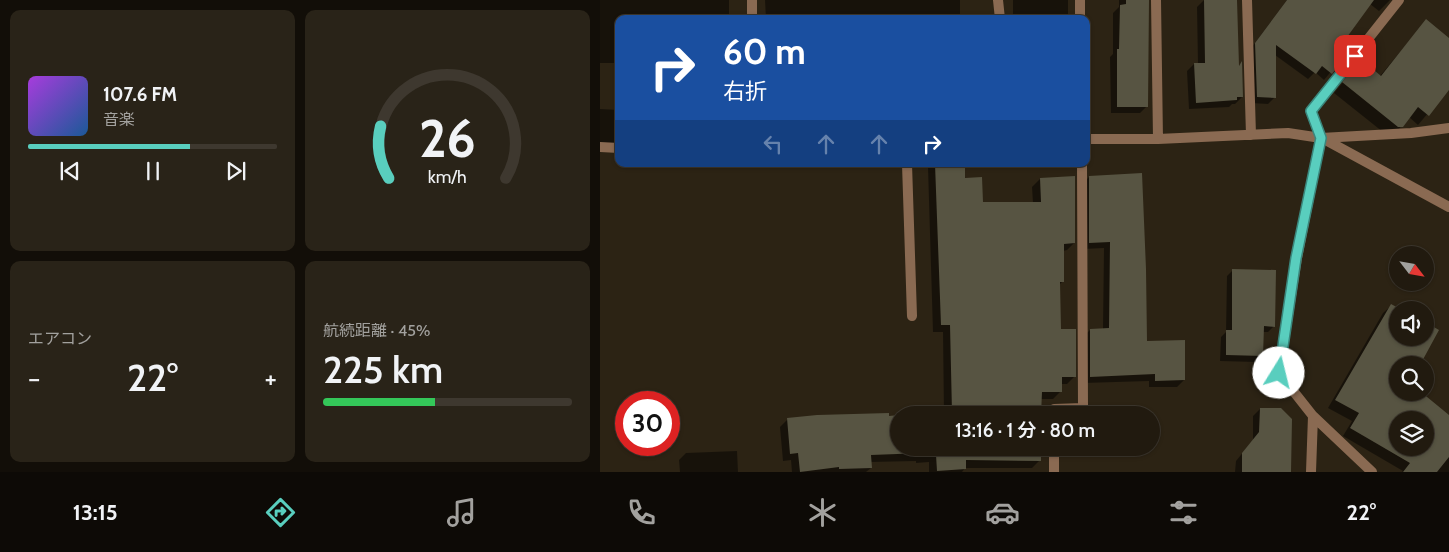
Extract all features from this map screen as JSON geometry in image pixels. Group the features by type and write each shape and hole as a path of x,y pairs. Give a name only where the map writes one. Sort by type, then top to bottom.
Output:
{"street":[{"path":"752,0 752,15"},
{"path":"998,0 1000,15"},
{"path":"1080,0 1080,15"},
{"path":"1156,0 1158,139"},
{"path":"1247,0 1250,135"},
{"path":"1372,472 1313,416 1279,373 1296,258 1321,138 1311,111 1399,0"},
{"path":"1090,139 1158,139 1288,133 1321,138 1411,133 1449,128"},
{"path":"1321,138 1449,207"},
{"path":"600,147 615,148"},
{"path":"907,167 912,316"},
{"path":"1082,167 1082,406"},
{"path":"1312,472 1313,416"},
{"path":"1054,456 1054,472"}],"building":[{"path":"1126,0 1149,0 1148,107 1117,107 1117,49 1119,49 1120,5 1126,4"},
{"path":"1204,0 1237,0 1239,66 1242,61 1243,97 1237,97 1237,100 1196,103 1194,63 1205,63"},
{"path":"1287,0 1374,0 1342,44 1350,51 1332,74 1322,66 1316,74 1276,45 1276,98 1257,97 1255,43"},
{"path":"1426,19 1449,38 1449,90 1429,116 1418,107 1403,127 1398,127 1342,82 1361,59 1381,76"},
{"path":"935,167 965,167 965,178 982,177 983,202 1041,202 1040,178 1075,176 1075,243 1064,244 1064,282 1060,282 1061,329 1076,329 1076,377 1062,377 1062,392 1042,392 1041,406 952,406 950,325 941,325"},
{"path":"1142,173 1147,341 1185,340 1185,380 1155,381 1155,374 1090,377 1090,329 1109,328 1110,242 1089,243 1089,176"},
{"path":"1232,269 1276,270 1275,327 1264,326 1263,356 1226,355 1226,330 1232,330"},
{"path":"1389,307 1389,346 1430,346 1425,356 1389,356 1389,401 1432,401 1449,415 1449,457 1437,472 1403,472 1410,463 1398,456 1434,456 1434,411 1389,411 1389,451 1350,428 1359,413 1335,400"},
{"path":"1434,327 1439,330 1434,339"},
{"path":"1260,408 1281,408 1292,419 1291,472 1242,472 1242,453 1259,432"},
{"path":"889,413 890,454 871,455 872,468 839,469 839,467 800,472 798,453 790,454 787,418 817,415"},
{"path":"936,456 1041,456 1041,461 966,460 966,469 937,471"}],"route":[{"path":"1279,373 1296,258 1321,138 1311,111 1355,56"}]}
